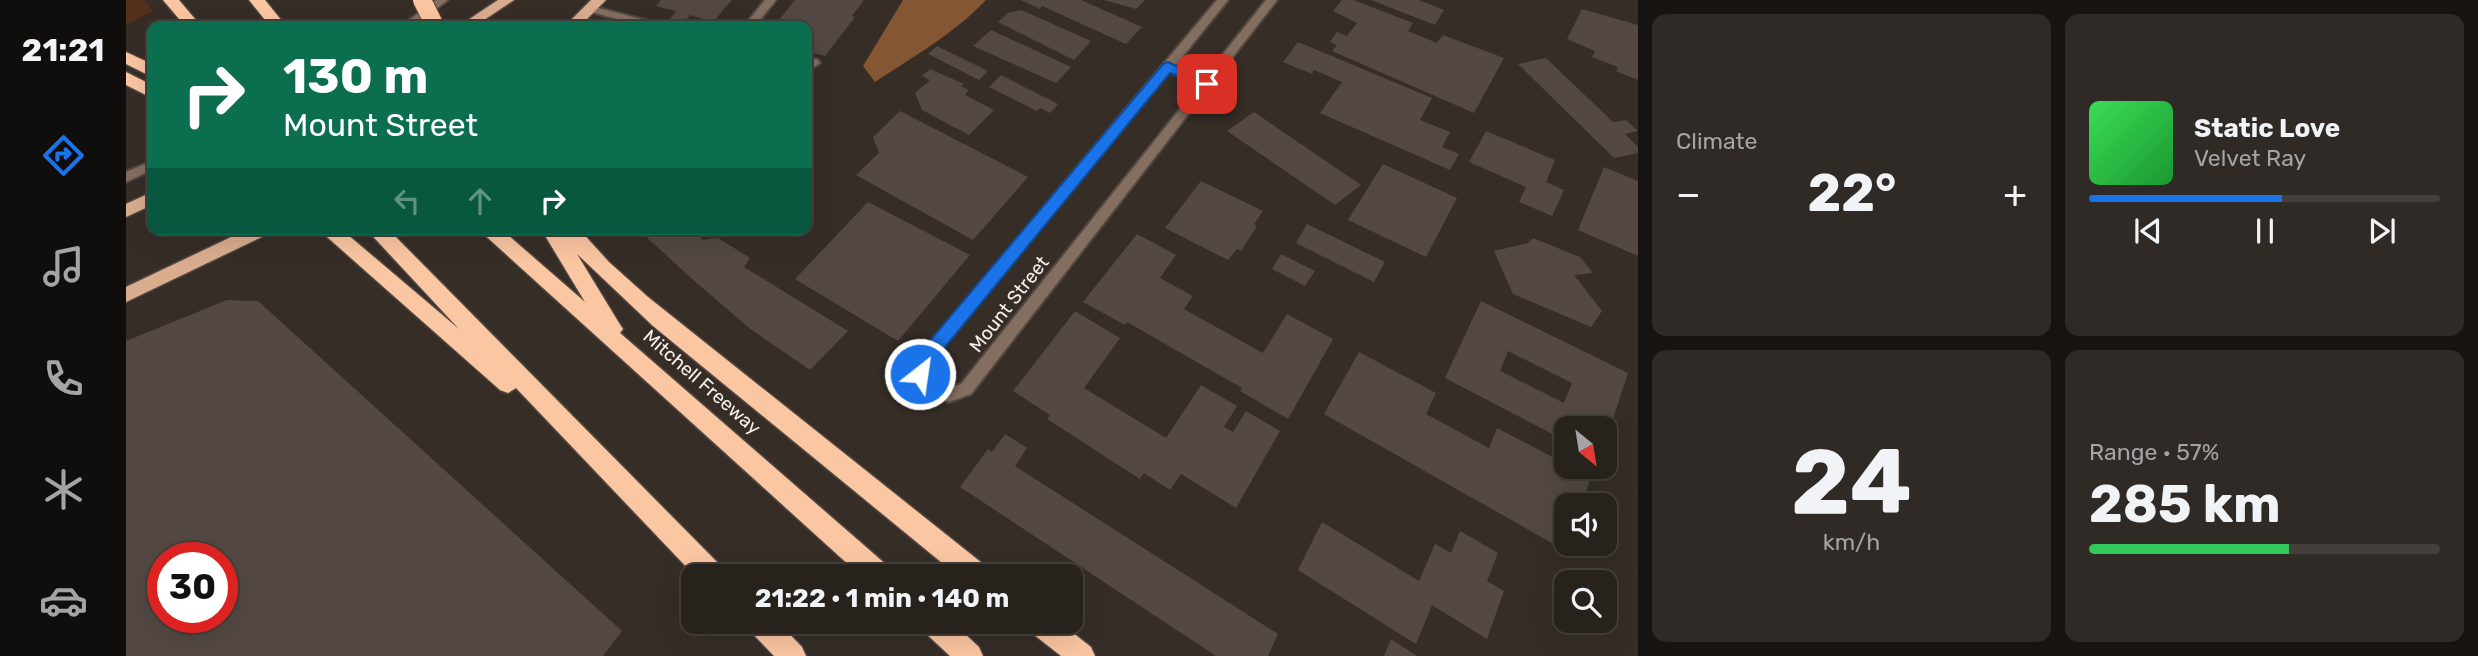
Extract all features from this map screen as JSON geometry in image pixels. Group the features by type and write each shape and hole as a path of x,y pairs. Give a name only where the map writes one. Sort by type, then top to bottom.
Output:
{"highway":[{"path":"171,0 189,21"},
{"path":"422,0 434,21"},
{"path":"432,0 436,21"},
{"path":"257,1 274,21"},
{"path":"130,59 147,68"},
{"path":"126,78 147,89"},
{"path":"336,235 459,329 603,464 701,564"},
{"path":"381,235 459,329"},
{"name":"Mitchell Freeway","path":"495,235 867,564"},
{"path":"570,242 624,348"},
{"path":"570,242 867,490 963,564"},
{"path":"771,634 793,656"},
{"path":"945,634 970,656"},
{"path":"1054,634 1082,656"}],"main road":[{"path":"474,21 507,0"},
{"path":"577,21 595,4"},
{"path":"126,211 147,200"},
{"path":"126,295 251,235"}],"street":[{"path":"413,21 443,0"},
{"path":"753,21 771,0"},
{"name":"Mount Street","path":"1223,0 923,361 920,374 930,389 949,396 966,389 1272,0"},
{"path":"595,4 642,21"},
{"path":"1168,67 1207,84"},
{"path":"126,177 147,167"}],"shaded area":[{"path":"126,0 144,0 153,11 126,25"},
{"path":"903,0 986,0 947,34 875,82 863,66"}],"building":[{"path":"661,0 732,0 714,21 690,15 685,21 676,21 670,19 676,11 656,6"},
{"path":"795,0 864,0 852,16 855,17 825,56 812,52 812,21 778,21"},
{"path":"1021,0 1081,0 1142,27 1126,44 1042,6 1040,9"},
{"path":"1104,0 1145,0 1136,9"},
{"path":"1342,0 1353,0 1413,23 1408,31 1437,43 1443,35 1504,58 1474,113 1332,51 1337,45 1330,42 1337,32 1347,36 1357,23 1333,11"},
{"path":"1371,0 1419,0 1444,10 1435,25"},
{"path":"1582,9 1638,25 1638,80 1616,71 1618,67 1592,57 1595,51 1567,39"},
{"path":"1021,10 1091,41 1074,60 998,22 1008,13"},
{"path":"991,30 1071,67 1056,83 973,46"},
{"path":"1298,42 1432,98 1420,120 1450,132 1442,147 1459,154 1450,170 1320,113 1342,82 1314,70 1312,74 1283,62"},
{"path":"937,46 988,71 979,80 928,54"},
{"path":"1546,58 1613,122 1626,120 1638,131 1625,134 1638,147 1638,153 1614,158 1518,64"},
{"path":"930,69 964,84 961,86 969,90 965,95 994,110 969,135 922,110 915,93 930,80 922,76"},
{"path":"1001,75 1058,104 1050,113 1040,108 1037,111 989,87"},
{"path":"900,111 1028,177 973,240 856,175 879,153 873,137"},
{"path":"1254,112 1361,185 1335,205 1227,131"},
{"path":"1486,131 1555,160 1546,182 1564,190 1552,216 1519,202 1526,187 1469,162"},
{"path":"1383,164 1457,198 1426,257 1348,220"},
{"path":"1604,167 1638,181 1638,256 1578,230"},
{"path":"1201,181 1263,211 1241,251 1237,249 1228,260 1165,228"},
{"path":"868,202 970,255 898,341 795,279"},
{"path":"1307,224 1385,262 1374,282 1296,243"},
{"path":"1137,234 1176,255 1160,278 1193,296 1184,309 1263,353 1287,314 1333,339 1288,419 1240,391 1242,388 1127,322 1125,325 1083,302"},
{"path":"644,235 698,235 703,240 718,238 750,258 744,267 848,331 810,370 749,328"},
{"path":"1533,238 1580,257 1593,273 1574,275 1602,311 1591,327 1513,294 1494,251 1528,243"},
{"path":"1281,254 1315,271 1305,286 1272,269"},
{"path":"227,300 258,301 622,631 603,656 126,656 126,341"},
{"path":"1481,301 1628,373 1614,416 1554,416 1554,435 1445,378","holes":["1508,351 1572,383 1564,403 1500,371"]},
{"path":"1075,311 1120,338 1084,388 1166,438 1201,385 1237,406 1224,427 1233,432 1246,411 1280,431 1236,508 1181,474 1170,490 1144,473 1140,479 1047,419 1050,415 1013,391"},
{"path":"1359,352 1436,393 1426,414 1489,448 1497,428 1554,458 1554,480 1590,480 1585,493 1554,493 1554,544 1324,414"},
{"path":"1005,434 1027,448 1015,466 1278,634 1268,656 1216,656 1083,568 1083,564 1077,564 960,487 988,449 992,452"},
{"path":"1322,522 1419,581 1435,544 1451,553 1460,531 1498,553 1487,581 1504,591 1487,639 1432,605 1416,644 1298,570"},
{"path":"1391,639 1417,656 1384,656"}],"route":[{"path":"920,374 923,361 1168,67 1207,84"}]}
